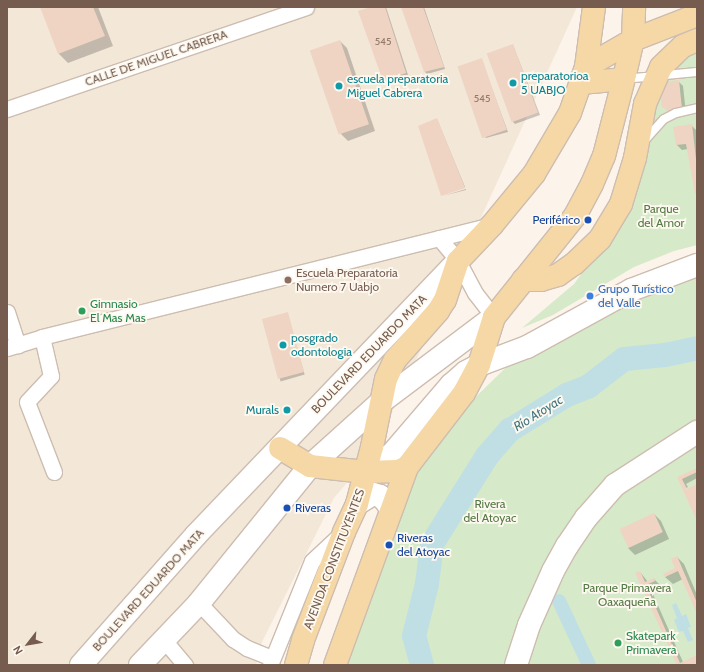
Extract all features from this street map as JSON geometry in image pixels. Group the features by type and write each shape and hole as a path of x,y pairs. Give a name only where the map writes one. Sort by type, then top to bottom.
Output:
{"main road":[{"name":"BOULEVARD EDUARDO MATA","path":"81,665 196,535 492,225 534,174 570,113 583,75 594,7"},
{"path":"140,665 199,603 310,466 381,402 494,317 575,216 589,191 604,156 633,40 634,7"},
{"path":"583,75 633,40 697,16"},
{"path":"523,280 541,280 558,275 574,264 600,239 621,204 635,158 645,104 661,67 683,46 697,40"},
{"path":"583,75 624,80"},
{"name":"AVENIDA CONSTITUYENTES","path":"296,665 303,640 344,532 357,504 366,472 386,380 394,360 438,311 445,300 458,261"},
{"path":"464,393 527,347 631,290 697,265"},
{"path":"335,665 407,467 464,393 479,365 494,317"},
{"path":"366,472 392,454 451,385 466,372 479,365 527,347"},
{"path":"516,665 529,625 553,571 567,546 586,518 615,485 697,432"},
{"path":"280,448 310,466 366,472 398,471 407,467"},
{"path":"357,504 374,494 385,500 391,509"}],"street":[{"name":"CALLE DE MIGUEL CABRERA","path":"7,109 306,7"},
{"path":"7,312 13,346 42,337 492,225"},
{"path":"439,238 458,261 475,293 494,317"},
{"path":"42,337 51,376 28,402 54,472"},
{"path":"199,603 234,639 271,662 312,562 344,532"},
{"path":"164,640 185,665"}],"lane":[{"path":"624,80 697,72"},
{"path":"635,158 648,135 664,119 676,113 697,108"}],"shaded area":[{"path":"7,7 577,7 375,450 334,498 262,642 256,665 7,665"}],"green space":[{"name":"Parque del Amor","path":"697,40 697,245 674,251 634,267 553,315 522,328 574,284 598,251 653,94"},
{"name":"Rivera del Atoyac","path":"697,272 697,428 623,466 579,540 634,479 697,440 697,665 335,665 414,457 527,347"}],"water":[{"path":"676,603 682,616 686,614 691,627 688,628 693,640 688,642 683,631 679,632 674,620 677,618 672,605"}],"building":[{"path":"40,7 93,7 105,36 58,54"},
{"path":"371,7 385,7 406,73 383,81 358,11"},
{"path":"401,7 423,7 444,67 424,72"},
{"name":"escuela preparatoria Miguel Cabrera","path":"340,40 369,124 339,135 310,50"},
{"name":"preparatorioa 5 UABJO","path":"513,44 538,113 512,122 487,54"},
{"name":"preparatorioa 5 UABJO","path":"482,58 507,130 482,138 457,66"},
{"path":"679,80 682,109 668,111 662,107 659,87 665,82"},
{"path":"437,118 465,188 441,196 418,126"},
{"path":"692,124 697,168 697,193 695,194 686,144 676,145 673,127"},
{"name":"posgrado odontologia","path":"288,312 304,372 278,379 262,319"},
{"path":"697,468 697,472 682,479 687,489 697,484 697,521 677,477"},
{"path":"654,513 663,532 628,548 620,529"},
{"path":"677,556 697,603 697,614 678,571 665,577 663,574 675,568 671,559"},
{"path":"640,571 645,582 654,578 655,581 646,585 680,663 697,655 697,665 677,665 635,573"}],"waterway":[{"name":"Río Atoyac","path":"422,665 414,636 427,584 432,544 487,456 510,430 567,395 589,386 624,359 665,355 697,348"},
{"path":"559,601 589,665"}],"place":[{"name":"preparatorioa 5 UABJO","path":"513,83"},
{"name":"escuela preparatoria Miguel Cabrera","path":"339,86"},
{"name":"Periférico","path":"588,220"},
{"name":"Escuela Preparatoria Numero 7 Uabjo","path":"288,280"},
{"name":"Grupo Turístico del Valle","path":"590,296"},
{"name":"Gimnasio El Mas Mas","path":"82,311"},
{"name":"posgrado odontologia","path":"283,345"},
{"name":"Murals","path":"287,410"},
{"name":"Riveras","path":"287,508"},
{"name":"Riveras del Atoyac","path":"389,545"},
{"name":"Skatepark Primavera","path":"618,643"}],"park label":[{"name":"Parque Primavera Oaxaqueña","path":"627,595"}]}
